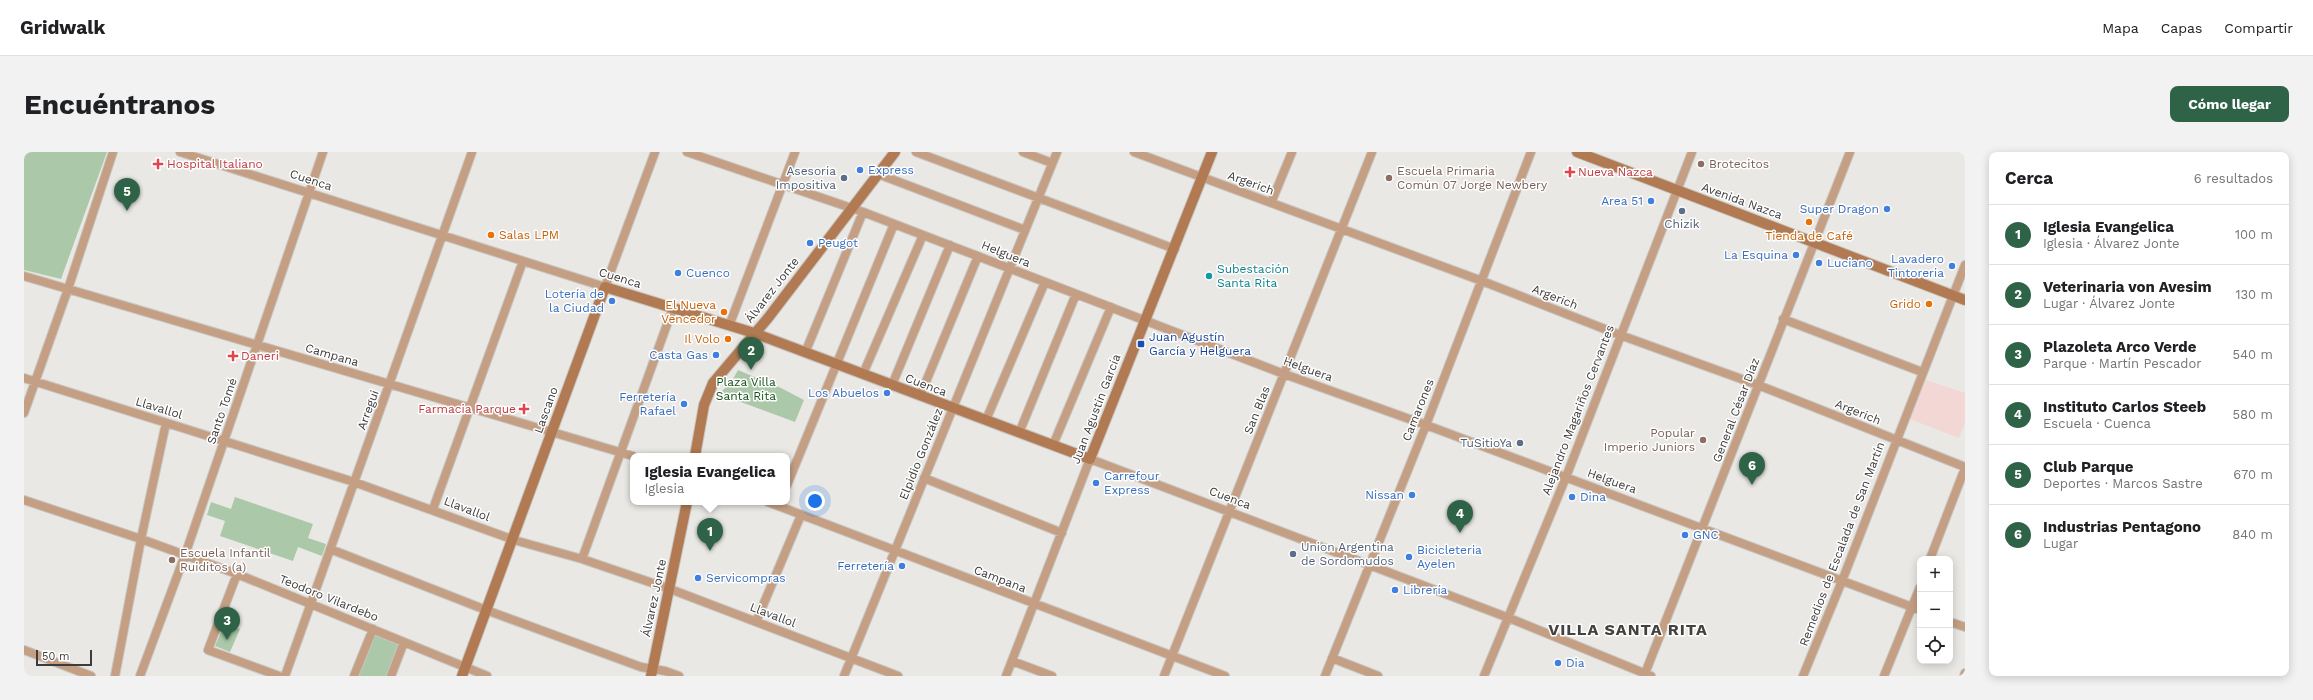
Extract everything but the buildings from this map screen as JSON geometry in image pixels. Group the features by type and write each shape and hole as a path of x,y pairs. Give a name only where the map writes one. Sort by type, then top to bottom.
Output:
{"street":[{"path":"24,413 68,289 113,152"},
{"name":"Cuenca","path":"180,152 523,262 730,326 805,352 952,409 1053,445 1509,618 1647,675"},
{"name":"Santo Tomé","path":"140,676 185,554 323,152"},
{"name":"Arregui","path":"285,676 472,152"},
{"name":"Lascano","path":"464,672 486,610 514,540 655,152"},
{"name":"Helguera","path":"687,152 863,212 1044,282 1145,319 1284,374 1566,477 1916,609"},
{"path":"730,326 795,152"},
{"name":"Álvarez Jonte","path":"696,453 701,421 709,390 717,377 754,334 895,152"},
{"path":"916,152 1038,199 1175,249"},
{"path":"1023,152 1052,163"},
{"name":"Elpidio González","path":"844,676 850,658 1052,163 1058,152"},
{"name":"Argerich","path":"1134,152 1482,281 1620,335 1758,385 1965,468"},
{"name":"Juan Agustín García","path":"1006,676 1145,319 1175,249 1212,152"},
{"path":"1271,203 1292,152"},
{"name":"San Blas","path":"1164,676 1230,512 1340,229 1372,152"},
{"name":"Camarones","path":"1325,676 1368,564 1426,425 1531,152"},
{"name":"Avenida Nazca","path":"1576,152 1965,300"},
{"name":"Alejandro Magariños Cervantes","path":"1484,676 1566,477 1692,152"},
{"name":"General César Díaz","path":"1647,675 1784,318 1850,152"},
{"path":"878,174 1025,230"},
{"path":"805,352 863,212"},
{"path":"790,478 894,224"},
{"path":"863,374 923,235"},
{"path":"892,385 950,245"},
{"path":"920,396 978,256"},
{"path":"433,509 523,262"},
{"name":"Remedios de Escalada de San Martín","path":"1803,676 1842,581 1895,440 1965,265"},
{"name":"Campana","path":"24,276 630,455"},
{"path":"986,420 1044,282"},
{"path":"1019,433 1076,294"},
{"path":"1053,445 1111,306"},
{"path":"582,559 673,308"},
{"path":"1784,318 1922,372"},
{"name":"Llavallol","path":"24,378 354,482 433,509 514,540 582,559 670,589 898,676"},
{"path":"115,676 141,538 166,423"},
{"path":"1931,556 1965,468"},
{"path":"924,478 1062,533"},
{"name":"Teodoro Vilardebo","path":"24,500 185,554 404,642 464,672 486,676"},
{"name":"Álvarez Jonte","path":"652,672 686,505"},
{"name":"Campana","path":"781,505 801,515 1033,605 1225,676"},
{"path":"756,622 801,515"},
{"path":"330,549 486,610 652,672 680,676"},
{"path":"237,574 208,650 279,676"},
{"path":"1884,676 1916,609 1919,592"},
{"path":"1953,623 1965,627"},
{"path":"354,676 373,629"},
{"path":"391,676 404,642"},
{"path":"24,650 91,676"},
{"path":"1332,658 1378,676"},
{"path":"1012,661 1052,676"}],"shaded area":[{"path":"1926,380 1965,393 1965,423 1959,438 1910,419"}],"green space":[{"path":"24,152 107,152 61,279 24,270"},
{"name":"Plaza Villa Santa Rita","path":"738,370 781,388 804,400 795,422 719,394 732,381"},
{"path":"235,497 313,524 308,538 326,544 322,556 298,547 293,561 220,536 225,521 207,515 211,502 231,509"},
{"path":"225,623 240,629 230,652 215,646"},
{"path":"373,629 404,642 391,676 354,676"}],"place":[{"name":"Hospital Italiano","path":"158,164"},
{"name":"Brotecitos","path":"1701,164"},
{"name":"Express","path":"860,170"},
{"name":"Nueva Nazca","path":"1570,172"},
{"name":"Asesoria Impositiva","path":"844,178"},
{"name":"Escuela Primaria Común 07 Jorge Newbery","path":"1389,178"},
{"name":"Area 51","path":"1651,201"},
{"name":"Super Dragon","path":"1887,209"},
{"name":"Club Parque","path":"127,211"},
{"name":"Chizik","path":"1682,211"},
{"name":"Tienda de Café","path":"1809,222"},
{"name":"Salas LPM","path":"491,235"},
{"name":"Peugot","path":"810,243"},
{"name":"La Esquina","path":"1796,255"},
{"name":"Luciano","path":"1819,263"},
{"name":"Lavadero Tintoreria","path":"1952,266"},
{"name":"Cuenco","path":"678,273"},
{"name":"Subestación Santa Rita","path":"1209,276"},
{"name":"Lotería de la Ciudad","path":"612,301"},
{"name":"Grido","path":"1929,304"},
{"name":"El Nueva Vencedor","path":"724,312"},
{"name":"Il Volo","path":"728,339"},
{"name":"Juan Agustín García y Helguera","path":"1141,344"},
{"name":"Casta Gas","path":"716,355"},
{"name":"Daneri","path":"233,356"},
{"name":"Veterinaria von Avesim","path":"751,370"},
{"name":"Los Abuelos","path":"887,393"},
{"name":"Ferretería Rafael","path":"684,404"},
{"name":"Farmacia Parque","path":"524,409"},
{"name":"Popular Imperio Juniors","path":"1703,440"},
{"name":"TuSitioYa","path":"1520,443"},
{"name":"Carrefour Express","path":"1096,483"},
{"name":"Industrias Pentagono","path":"1752,485"},
{"name":"Nissan","path":"1412,495"},
{"name":"Dina","path":"1572,497"},
{"name":"Instituto Carlos Steeb","path":"1460,533"},
{"name":"GNC","path":"1685,535"},
{"name":"Iglesia Evangelica","path":"710,551"},
{"name":"Union Argentina de Sordomudos","path":"1293,554"},
{"name":"Bicicleteria Ayelen","path":"1409,557"},
{"name":"Escuela Infantil Ruiditos (a)","path":"172,560"},
{"name":"Ferretería","path":"902,566"},
{"name":"Servicompras","path":"698,578"},
{"name":"Librería","path":"1395,590"},
{"name":"Plazoleta Arco Verde","path":"227,640"},
{"name":"Dia","path":"1558,663"}],"district":[{"name":"VILLA SANTA RITA","path":"1628,629"}]}
